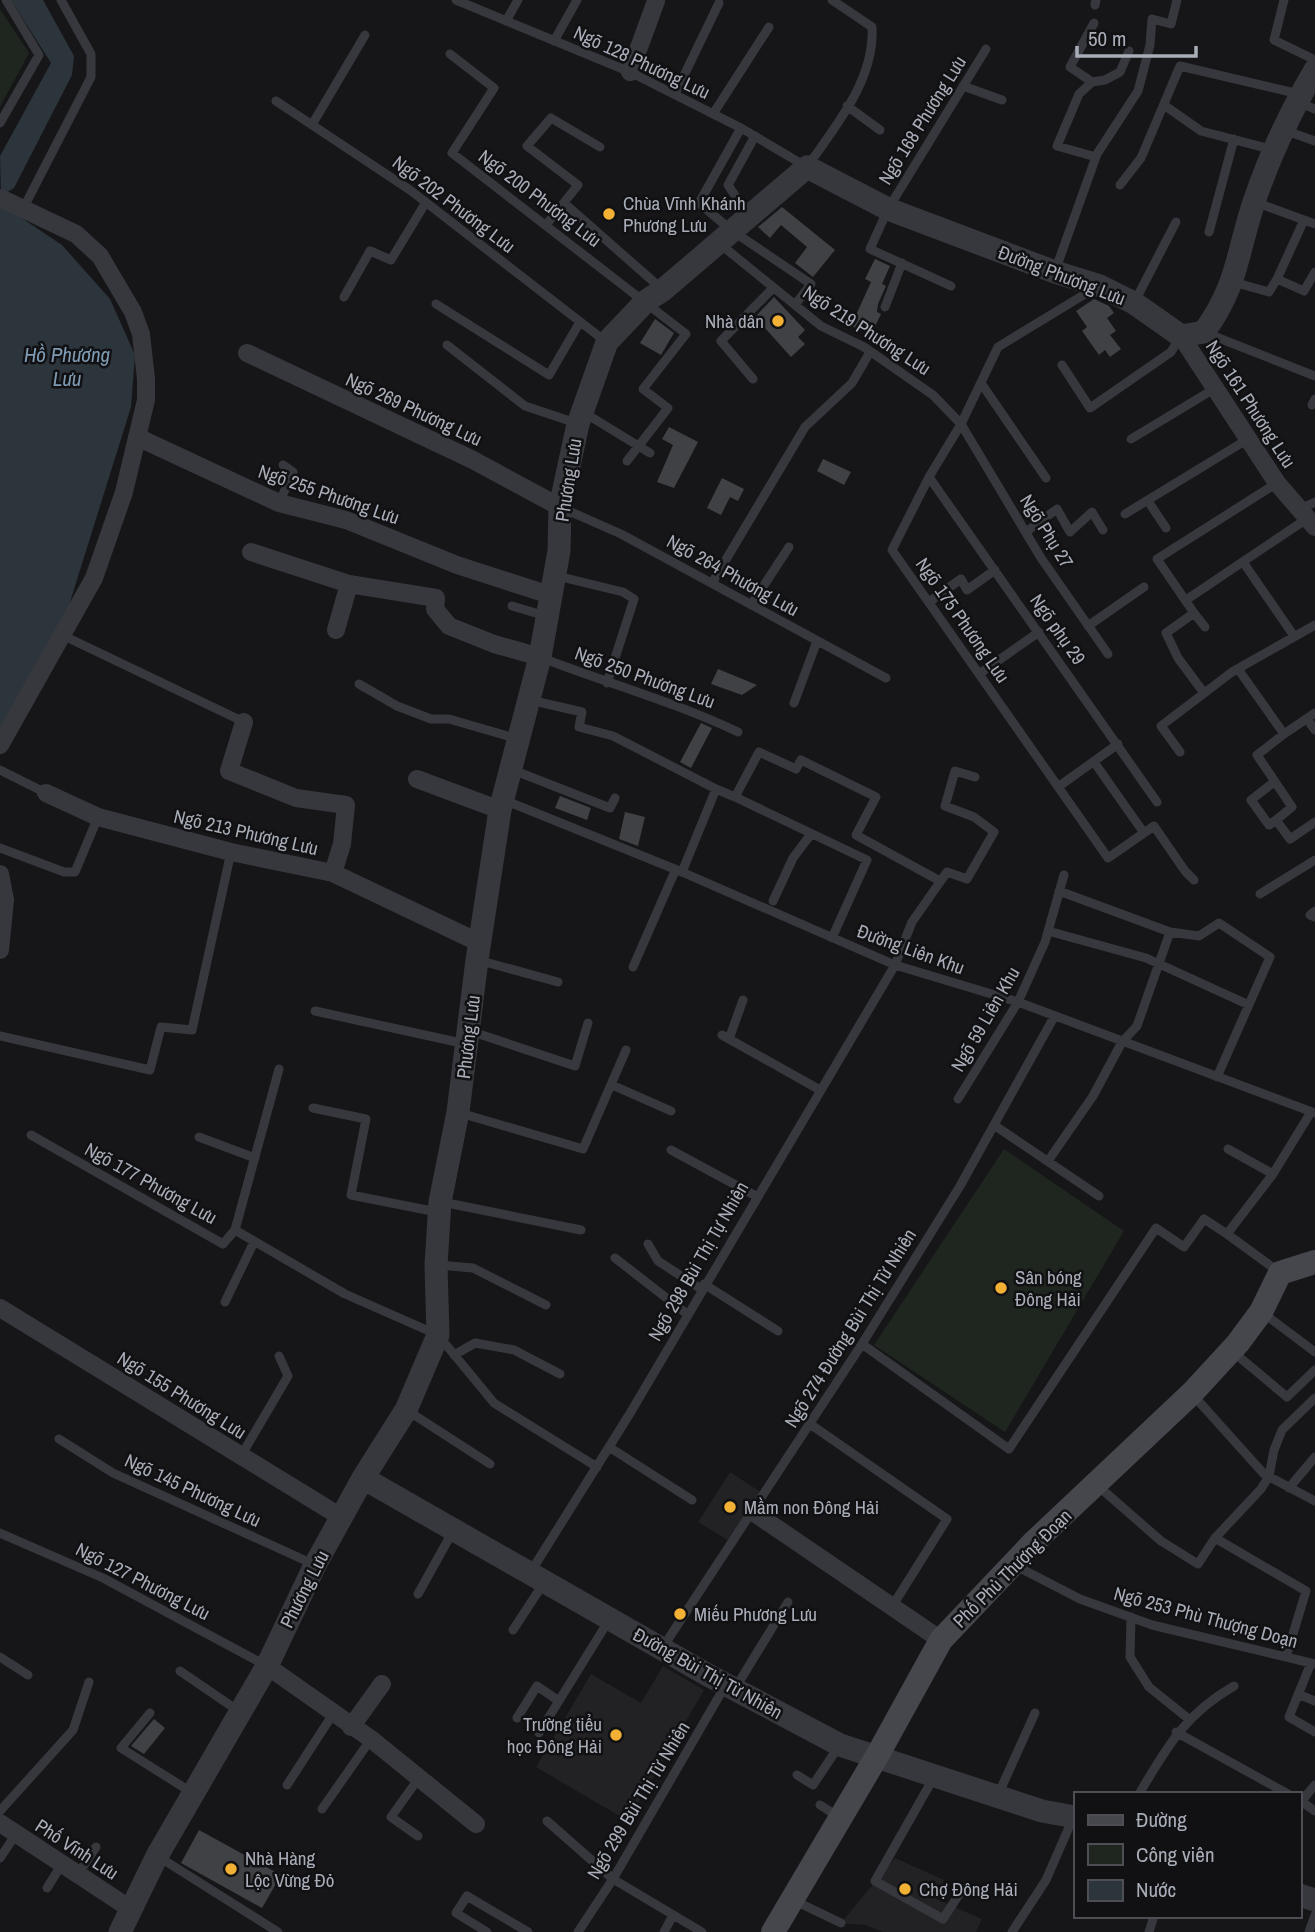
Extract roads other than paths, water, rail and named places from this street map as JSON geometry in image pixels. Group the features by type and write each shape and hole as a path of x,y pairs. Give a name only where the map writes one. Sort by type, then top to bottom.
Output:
{"main road":[{"path":"1280,1273 1315,1262"},
{"name":"Phố Phủ Thượng Đoạn","path":"773,1932 792,1899 830,1811 877,1756 941,1640 1012,1564 1192,1393 1231,1350 1261,1311 1280,1273"}],"street":[{"path":"630,72 656,1"},
{"path":"1181,336 1204,332 1233,282 1254,202 1280,140 1304,101 1315,70"},
{"name":"Đường Phương Lưu","path":"807,167 888,209 1055,272 1100,286 1134,303 1181,336"},
{"name":"Phương Lưu","path":"120,1932 157,1856 267,1666 341,1517 406,1410 438,1335 436,1265 440,1207 458,1112 478,951 501,805 540,657 551,596 560,507 580,417 607,342 655,295 807,167"},
{"path":"0,198 24,207 76,234 100,256 128,302 141,334 145,356 146,400 124,492 94,578 0,745"},
{"name":"Ngõ 161 Phương Lưu","path":"1181,336 1278,483 1310,514"},
{"name":"Ngõ 269 Phương Lưu","path":"247,353 473,460 560,507"},
{"name":"Ngõ 255 Phương Lưu","path":"137,437 279,503 346,520 457,565 551,596"},
{"path":"251,551 349,584 436,598 435,609 449,626 494,644 540,657"},
{"path":"336,630 349,584"},
{"path":"244,722 229,771 296,798 346,805 342,844 333,873"},
{"path":"417,779 501,805"},
{"name":"Ngõ 213 Phương Lưu","path":"46,793 98,817 231,852 333,873 478,951"},
{"path":"0,874 5,900 0,950"},
{"name":"Ngõ 155 Phương Lưu","path":"0,1308 341,1517"},
{"name":"Đường Bùi Thị Từ Nhiên","path":"363,1478 662,1649 840,1745 1042,1811 1074,1817"},
{"path":"753,1512 941,1640"},
{"path":"267,1666 371,1740 476,1824"},
{"path":"351,1727 382,1684"},
{"name":"Phố Vĩnh Lưu","path":"0,1823 132,1910"}],"lane":[{"path":"0,122 39,55 6,0"},
{"path":"24,207 92,78 91,54 61,0"},
{"name":"Ngõ 128 Phương Lưu","path":"456,0 630,72 741,128 807,167"},
{"path":"506,21 518,0"},
{"path":"554,41 577,0"},
{"path":"807,167 860,85 873,49 872,27 832,0"},
{"path":"1055,272 1096,157 1138,91 1150,45 1153,19 1171,24 1177,0"},
{"path":"1284,0 1274,40 1315,60"},
{"path":"676,94 719,3"},
{"path":"1092,82 1070,67 1094,23"},
{"path":"713,114 769,27"},
{"path":"313,123 365,35"},
{"name":"Ngõ 168 Phương Lưu","path":"902,263 870,248 888,209 986,49"},
{"path":"1096,157 1057,146 1079,94 1092,82 1105,80 1120,72 1129,51"},
{"name":"Ngõ 200 Phương Lưu","path":"450,54 494,89 452,153 546,225 655,295"},
{"path":"1120,185 1141,158 1180,66 1304,101"},
{"path":"963,86 1002,100"},
{"name":"Ngõ 202 Phương Lưu","path":"276,100 426,202 607,342"},
{"path":"1164,105 1201,131 1234,139 1315,141"},
{"path":"847,106 880,130"},
{"path":"546,225 578,185 527,146 551,118 600,147"},
{"path":"741,128 699,203 724,236 811,284 795,305"},
{"path":"748,215 728,185 755,136"},
{"path":"1209,232 1234,139"},
{"path":"344,297 370,251 391,260 426,202"},
{"path":"1254,202 1315,224"},
{"path":"564,203 655,295 686,334 643,389 668,408 627,461"},
{"path":"1233,282 1269,292 1304,220"},
{"path":"1134,303 1176,222"},
{"name":"Ngõ 219 Phương Lưu","path":"724,236 773,288 821,326 870,352 933,395 961,425"},
{"path":"885,307 902,263 951,286"},
{"path":"1277,279 1304,291 1315,272"},
{"name":"Ngõ 175 Phương Lưu","path":"1100,286 998,347 961,425 929,477 892,550 1108,858 1144,833"},
{"path":"753,379 721,341 773,288"},
{"path":"436,304 549,375 580,322"},
{"path":"1204,332 1315,376"},
{"path":"1062,365 1090,408 1171,352 1181,336"},
{"path":"447,345 525,406 580,417 650,453"},
{"path":"712,583 805,427 852,383 870,352"},
{"path":"981,383 1046,478"},
{"path":"1131,439 1214,389"},
{"name":"Ngõ Phụ 27","path":"961,425 1026,533 1108,654"},
{"path":"1125,514 1248,439"},
{"path":"279,503 293,472 282,465"},
{"name":"Ngõ phụ 29","path":"929,477 1157,802"},
{"path":"1205,627 1157,559 1278,483"},
{"path":"1148,501 1166,528"},
{"name":"Ngõ 264 Phương Lưu","path":"560,507 621,534 886,678"},
{"path":"1026,533 1057,509 1070,532 1092,512 1103,530"},
{"path":"1186,600 1310,514"},
{"path":"751,605 789,547"},
{"path":"1243,562 1294,636"},
{"path":"929,602 961,579 967,590 995,570"},
{"path":"1088,626 1144,587"},
{"path":"512,606 551,596 623,592 634,600 607,683"},
{"path":"1194,612 1166,633 1178,658 1204,693"},
{"path":"1180,752 1161,726 1238,669 1315,625"},
{"path":"979,674 1039,632"},
{"path":"62,635 244,722"},
{"path":"794,703 817,641"},
{"name":"Ngõ 250 Phương Lưu","path":"540,657 607,683 691,709 738,732"},
{"path":"1238,669 1284,734"},
{"path":"359,684 397,706 431,719 449,719 519,739"},
{"path":"530,700 582,712 579,727 613,737 867,860 832,938"},
{"path":"1274,782 1251,800 1269,825 1292,807 1257,755 1311,716 1315,730"},
{"path":"1058,787 1118,744"},
{"path":"735,797 758,752 796,769 801,760 876,797 856,835 940,881 947,872 967,879 994,832 974,817 945,806 955,771 975,777"},
{"path":"1094,762 1144,833 1154,826 1194,880"},
{"path":"511,769 610,808 615,799"},
{"name":"Ngõ 213 Phương Lưu","path":"0,770 46,793"},
{"path":"632,967 716,789"},
{"name":"Đường Liên Khu","path":"501,805 679,872 894,965 1018,1002 1313,1113"},
{"path":"0,848 64,872 75,872 98,817"},
{"path":"1276,820 1290,839 1315,822"},
{"path":"773,901 793,858 811,834"},
{"path":"0,1036 150,1070 161,1027 192,1030 231,852"},
{"path":"1260,894 1315,860"},
{"name":"Ngõ 59 Liên Khu","path":"958,1099 1018,1002 1048,931 1064,875"},
{"name":"Ngõ 298 Bùi Thị Tự Nhiên","path":"513,1630 537,1578 597,1467 894,965 912,922 940,881"},
{"path":"1059,891 1170,932 1199,936 1219,923 1270,957 1217,1077"},
{"path":"1315,911 1310,915 1315,917"},
{"path":"1048,931 1157,964 1249,1005"},
{"path":"1048,1161 1093,1096 1122,1042 1137,1026 1145,1012 1157,964 1170,932"},
{"path":"478,951 558,982"},
{"path":"743,1000 725,1037 820,1090"},
{"path":"315,1011 469,1038 575,1066 588,1023"},
{"name":"Ngõ 274 Đường Bùi Thị Từ Nhiên","path":"662,1649 862,1344 994,1125 1054,1017"},
{"path":"458,1112 583,1150 625,1050"},
{"path":"235,1230 279,1069"},
{"path":"612,1085 671,1111"},
{"path":"313,1108 366,1119 351,1195 580,1230"},
{"path":"1227,1234 1273,1174 1313,1113"},
{"path":"994,1125 1099,1196"},
{"name":"Ngõ 177 Phương Lưu","path":"31,1135 223,1244 235,1230 345,1294 438,1335"},
{"path":"199,1137 255,1158"},
{"path":"1228,1149 1273,1174"},
{"path":"671,1150 756,1196"},
{"path":"862,1344 1009,1449 1156,1228 1184,1247 1204,1219 1280,1273"},
{"path":"225,1302 254,1242"},
{"path":"648,1244 658,1261 778,1331"},
{"path":"615,1258 687,1314"},
{"path":"436,1265 473,1268 546,1305"},
{"path":"1261,1311 1315,1352"},
{"path":"438,1335 494,1403 597,1467"},
{"path":"454,1355 475,1343 514,1350 560,1374"},
{"path":"1231,1350 1287,1397 1315,1370"},
{"path":"241,1456 288,1376 279,1356"},
{"path":"1192,1393 1264,1474 1315,1502"},
{"path":"1096,1484 1161,1541 1198,1564 1215,1538 1269,1476 1274,1450 1282,1430 1315,1398"},
{"path":"406,1410 490,1464"},
{"path":"810,1424 947,1519 893,1605"},
{"name":"Ngõ 145 Phương Lưu","path":"60,1439 113,1473 315,1565"},
{"path":"609,1447 692,1500"},
{"path":"1289,1488 1315,1457"},
{"path":"418,1594 453,1531"},
{"name":"Ngõ 127 Phương Lưu","path":"0,1533 103,1578 267,1666"},
{"path":"1215,1538 1306,1591 1286,1657"},
{"name":"Ngõ 253 Phù Thượng Doạn","path":"1012,1564 1080,1599 1131,1617 1313,1664"},
{"name":"Ngõ 299 Bùi Thị Từ Nhiên","path":"578,1932 614,1878 730,1686 788,1602"},
{"path":"1131,1617 1130,1657 1149,1688 1190,1720"},
{"path":"539,1733 610,1619"},
{"path":"0,1657 28,1675"},
{"path":"1313,1664 1289,1717 1315,1732"},
{"path":"180,1671 241,1713"},
{"path":"0,1811 74,1730 89,1682"},
{"path":"517,1718 537,1686 559,1701"},
{"path":"1140,1792 1176,1732 1216,1696 1234,1686"},
{"path":"1298,1694 1315,1701"},
{"path":"150,1713 121,1748 194,1794"},
{"path":"998,1796 1035,1713"},
{"path":"287,1785 333,1714"},
{"path":"1176,1732 1284,1792"},
{"path":"322,1809 371,1740"},
{"path":"797,1775 813,1785 840,1745"},
{"path":"935,1775 875,1881 943,1919 960,1893"},
{"path":"418,1836 391,1816 419,1778"},
{"path":"1301,1801 1315,1785"},
{"path":"1012,1932 1046,1880 1074,1817"},
{"path":"547,1821 614,1878 702,1932"},
{"path":"0,1858 16,1834"},
{"path":"78,1874 96,1847"},
{"path":"157,1856 278,1932"},
{"path":"47,1888 62,1864"},
{"path":"487,1932 456,1913 467,1896 528,1932"},
{"path":"792,1899 841,1923"},
{"path":"1309,1932 1311,1899"},
{"path":"664,1932 673,1915"}],"water":[{"path":"11,0 43,0 74,56 72,75 14,188 1,196 0,156 51,63"},
{"name":"Hồ Phương Lưu","path":"0,208 8,209 62,245 110,299 135,355 131,407 65,618 0,737"}],"place":[{"name":"Chùa Vĩnh Khánh Phương Lưu","path":"609,214"},
{"name":"Nhà dân","path":"778,321"},
{"name":"Sân bóng Đông Hải","path":"1001,1288"},
{"name":"Mầm non Đông Hải","path":"730,1507"},
{"name":"Miếu Phương Lưu","path":"680,1614"},
{"name":"Trường tiểu học Đông Hải","path":"616,1735"},
{"name":"Nhà Hàng Lộc Vừng Đỏ","path":"231,1869"},
{"name":"Chợ Đông Hải","path":"905,1889"}]}
